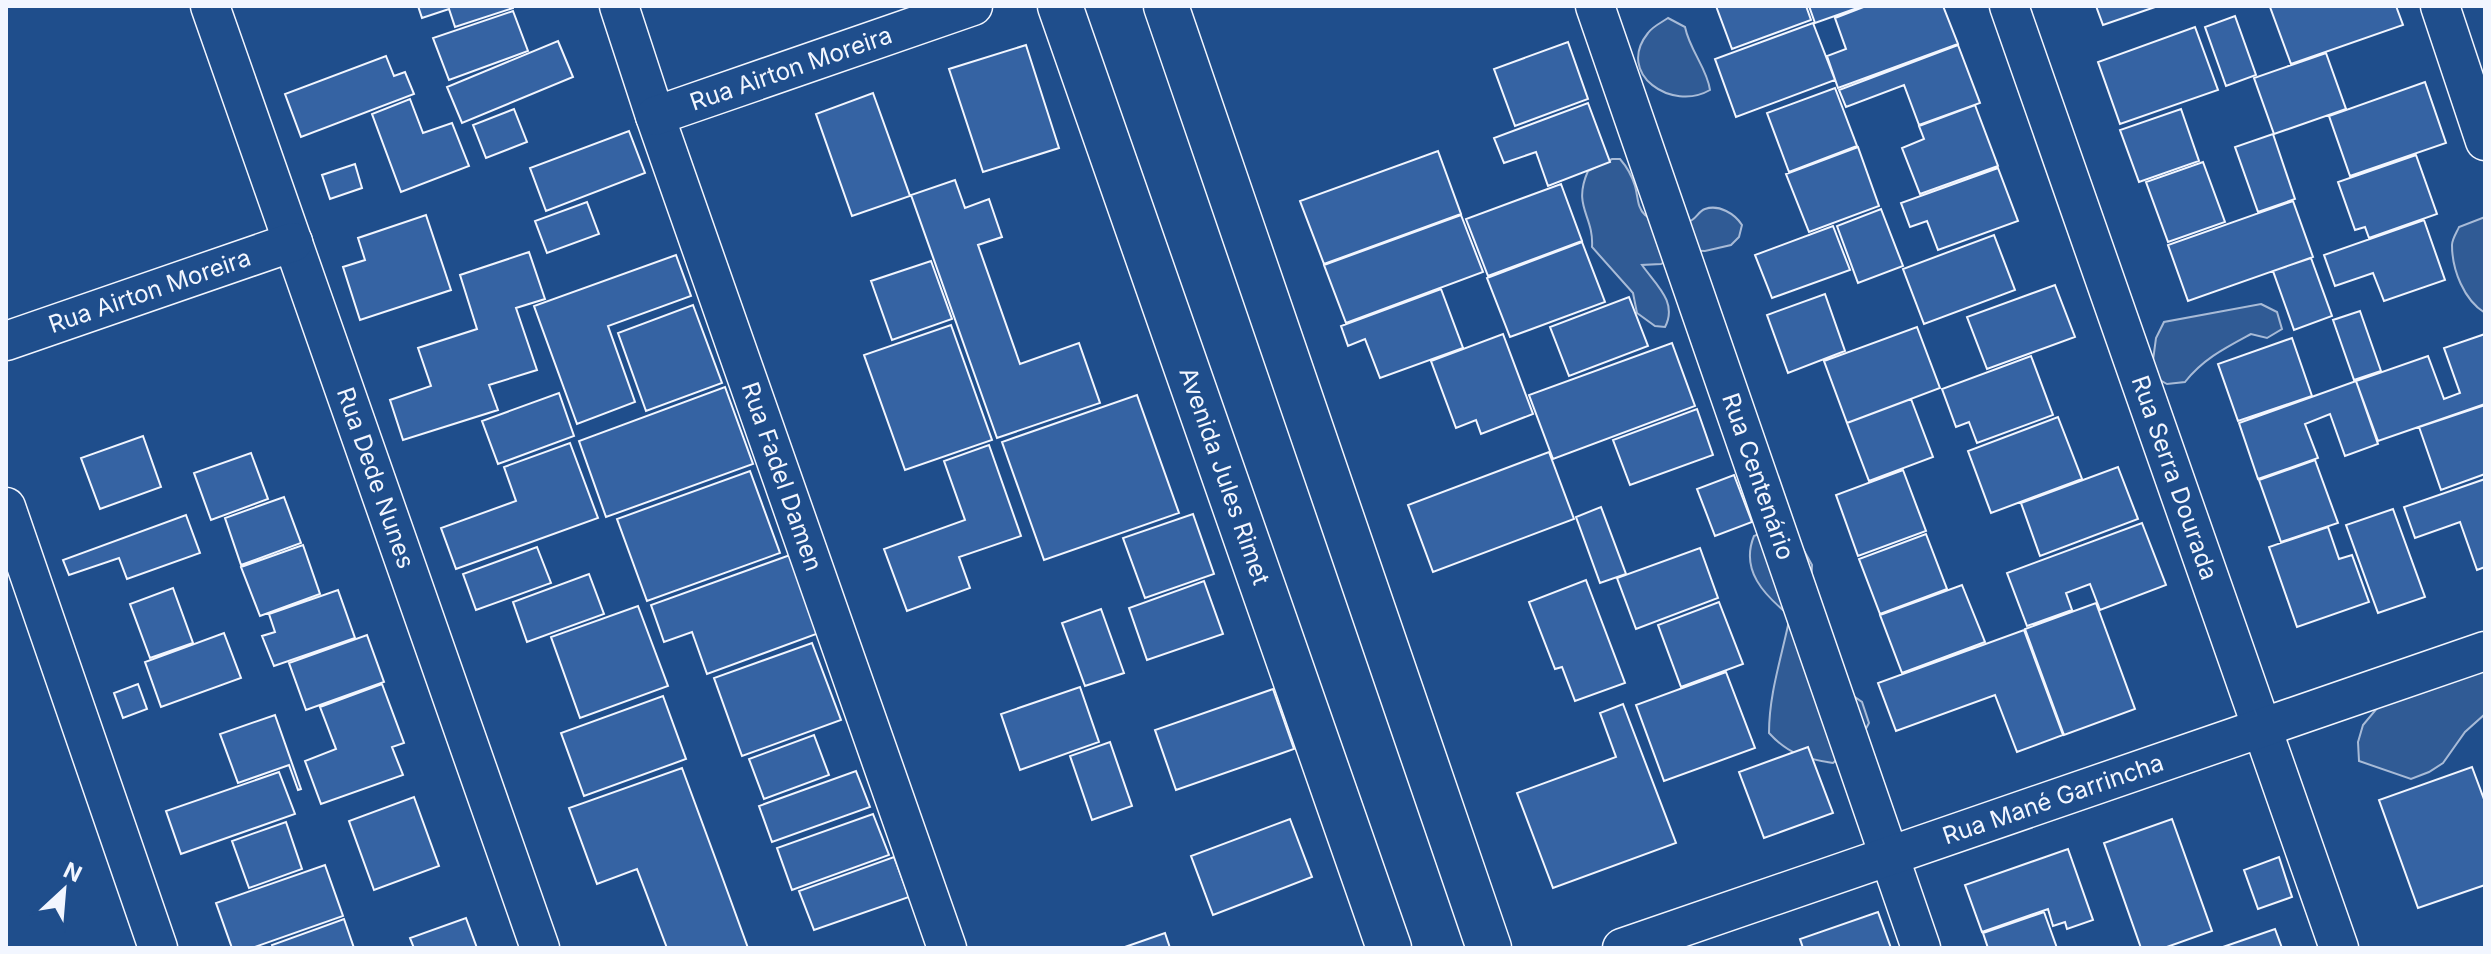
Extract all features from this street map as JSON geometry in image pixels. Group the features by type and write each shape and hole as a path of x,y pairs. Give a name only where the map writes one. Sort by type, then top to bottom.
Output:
{"main road":[{"name":"Avenida Jules Rimet","path":"1060,6 1389,948"},
{"path":"1166,6 1489,948"}],"street":[{"name":"Rua Dede Nunes","path":"210,6 540,948"},
{"name":"Rua Fadel Damen","path":"619,6 947,948"},
{"name":"Rua Airton Moreira","path":"655,116 973,6"},
{"name":"Rua Centenário","path":"1595,6 1921,948"},
{"name":"Rua Serra Dourada","path":"2009,6 2339,948"},
{"path":"2440,6 2485,141"},
{"name":"Rua Airton Moreira","path":"6,341 293,242"},
{"path":"6,507 158,948"},
{"name":"Rua Mané Garrincha","path":"1622,948 2485,651"}],"shaded area":[{"path":"1668,18 1685,27 1710,90 1695,96 1680,96 1652,85 1643,75 1638,62 1640,48 1650,31"},
{"path":"1612,159 1620,159 1627,168 1634,182 1640,209 1650,218 1668,225 1680,224 1692,220 1703,210 1716,208 1731,214 1742,225 1739,237 1731,245 1705,251 1684,250 1661,264 1642,265 1667,302 1669,310 1665,327 1655,326 1637,313 1633,293 1592,247 1582,194 1584,183 1588,171"},
{"path":"2485,217 2485,313 2471,300 2461,284 2452,245 2459,227"},
{"path":"2261,304 2277,312 2282,329 2267,338 2251,334 2241,339 2207,360 2185,382 2167,384 2151,375 2156,338 2164,322"},
{"path":"1771,529 1802,547 1812,565 1811,583 1846,691 1862,702 1869,723 1861,738 1833,763 1798,754 1769,733 1774,689 1790,616 1757,581 1752,571 1750,548 1754,536"},
{"path":"2485,668 2485,714 2465,732 2443,763 2411,779 2359,761 2358,742 2363,725 2378,707"}],"building":[{"path":"418,6 513,8 455,27 449,9 422,18"},
{"path":"1716,6 1806,6 1811,20 1732,49"},
{"path":"1809,6 1863,6 1815,23"},
{"path":"1866,6 1943,6 1958,44 1838,88 1827,56 1846,49 1835,18"},
{"path":"2096,6 2158,6 2103,25"},
{"path":"2396,6 2403,25 2291,64 2270,7"},
{"path":"513,11 528,51 449,80 433,38"},
{"path":"2235,16 2256,75 2226,86 2205,27"},
{"path":"1813,23 1835,80 1736,117 1715,59"},
{"path":"2195,27 2218,90 2120,124 2098,62"},
{"path":"558,41 573,77 462,123 447,87"},
{"path":"1568,42 1588,99 1515,126 1494,69"},
{"path":"1026,45 1059,148 983,172 949,69"},
{"path":"1958,45 1980,103 1919,125 1904,85 1846,107 1839,90"},
{"path":"2326,53 2346,109 2274,134 2254,78"},
{"path":"386,56 394,76 405,72 414,94 301,137 285,94"},
{"path":"2425,82 2446,143 2350,176 2329,116"},
{"path":"1835,88 1857,146 1789,172 1767,113"},
{"path":"873,93 910,196 852,216 816,114"},
{"path":"410,99 423,133 452,123 469,166 401,192 372,114"},
{"path":"1588,103 1610,162 1548,186 1536,152 1504,163 1494,138"},
{"path":"1975,105 1998,166 1920,194 1902,148 1924,139 1919,126"},
{"path":"514,109 527,142 486,158 473,125"},
{"path":"2181,109 2199,161 2139,182 2120,130"},
{"path":"629,131 645,173 546,211 530,168"},
{"path":"2273,134 2295,199 2258,212 2235,147"},
{"path":"1858,147 1879,206 1809,232 1786,174"},
{"path":"1438,151 1461,214 1324,264 1300,201"},
{"path":"2416,155 2437,214 2369,238 2365,227 2355,230 2338,182"},
{"path":"2203,162 2225,222 2168,242 2146,182"},
{"path":"355,164 362,188 330,199 322,175"},
{"path":"1998,168 2018,221 1938,250 1927,221 1910,227 1901,203"},
{"path":"955,180 965,208 989,199 1002,237 978,245 1020,364 1079,343 1100,403 997,438 911,195"},
{"path":"1561,184 1582,241 1488,276 1466,219"},
{"path":"2293,201 2313,257 2188,301 2168,245"},
{"path":"587,202 599,234 547,253 535,221"},
{"path":"1881,209 1903,266 1858,283 1837,226"},
{"path":"426,215 451,290 360,320 343,267 365,260 358,238"},
{"path":"1461,215 1483,272 1346,323 1324,265"},
{"path":"2424,220 2445,280 2384,301 2373,273 2335,286 2324,255"},
{"path":"1833,226 1850,270 1772,298 1755,255"},
{"path":"1994,235 2015,290 1924,324 1903,269"},
{"path":"1582,242 1605,302 1510,337 1487,278"},
{"path":"529,252 545,299 516,308 537,370 489,385 498,410 403,440 390,400 431,386 418,348 477,329 460,275"},
{"path":"676,255 691,296 608,326 635,402 577,424 534,306"},
{"path":"2311,258 2332,316 2294,330 2273,271"},
{"path":"931,261 952,319 892,340 871,281"},
{"path":"2055,285 2075,337 1987,369 1967,317"},
{"path":"1441,289 1463,348 1380,378 1365,339 1348,346 1341,326"},
{"path":"1825,294 1845,351 1788,373 1767,315"},
{"path":"1629,297 1648,346 1569,376 1550,327"},
{"path":"693,305 722,383 646,411 618,333"},
{"path":"2360,311 2381,371 2354,380 2333,320"},
{"path":"951,325 992,440 905,470 864,355"},
{"path":"1917,327 1940,388 1847,423 1824,361"},
{"path":"1503,334 1533,414 1481,434 1476,420 1456,428 1431,361"},
{"path":"2485,334 2485,404 2378,441 2356,381 2428,356 2444,399 2460,393 2444,348"},
{"path":"2292,338 2312,396 2238,421 2218,364"},
{"path":"1672,343 1695,406 1553,459 1529,395"},
{"path":"2031,356 2053,415 1977,443 1969,422 1956,427 1942,389"},
{"path":"2356,381 2378,444 2345,456 2330,414 2305,424 2318,458 2258,479 2239,423"},
{"path":"725,387 753,464 606,517 579,441"},
{"path":"559,393 574,436 498,464 482,421"},
{"path":"1137,395 1179,513 1044,560 1002,442"},
{"path":"1911,399 1933,457 1869,481 1847,423"},
{"path":"2485,405 2485,474 2441,490 2419,427"},
{"path":"1697,409 1713,455 1630,485 1613,440"},
{"path":"2058,417 2082,479 1991,513 1968,451"},
{"path":"143,436 161,487 100,509 81,458"},
{"path":"570,443 598,518 456,569 441,528 516,501 504,467"},
{"path":"989,445 1021,536 959,557 970,588 907,611 884,549 965,520 944,461"},
{"path":"1549,452 1574,519 1433,572 1408,505"},
{"path":"251,453 268,499 211,520 194,473"},
{"path":"2315,460 2338,523 2281,542 2259,480"},
{"path":"2118,467 2138,519 2040,556 2021,503"},
{"path":"1903,470 1926,531 1858,556 1836,495"},
{"path":"750,471 780,553 647,601 617,519"},
{"path":"1734,475 1752,522 1715,536 1697,489"},
{"path":"2485,479 2485,567 2477,570 2460,522 2415,538 2404,507"},
{"path":"284,497 301,543 241,565 225,518"},
{"path":"1601,507 1626,574 1600,583 1576,517"},
{"path":"2393,509 2425,597 2378,613 2346,525"},
{"path":"1193,514 1214,574 1145,598 1123,538"},
{"path":"186,515 200,553 127,579 119,558 69,575 63,560"},
{"path":"2142,523 2166,585 2100,610 2090,584 2066,593 2072,610 2027,626 2007,573"},
{"path":"2328,527 2339,559 2352,555 2369,602 2297,627 2269,547"},
{"path":"1926,534 1947,589 1880,614 1859,559"},
{"path":"303,545 320,594 260,616 241,567"},
{"path":"537,547 551,583 476,610 463,574"},
{"path":"1700,548 1718,598 1636,629 1617,578"},
{"path":"790,555 819,633 707,674 692,632 664,642 651,605"},
{"path":"589,574 604,614 527,642 513,602"},
{"path":"1586,580 1625,683 1575,701 1562,667 1555,669 1529,602"},
{"path":"1204,581 1223,634 1147,660 1129,608"},
{"path":"1962,585 1985,642 1902,673 1880,615"},
{"path":"173,588 193,643 150,658 130,604"},
{"path":"338,590 355,638 274,666 262,636 275,632 269,614"},
{"path":"1719,602 1743,664 1681,687 1658,625"},
{"path":"2096,603 2135,709 2064,735 2025,629"},
{"path":"638,606 668,686 580,718 551,637"},
{"path":"1101,609 1124,673 1085,686 1062,623"},
{"path":"2024,630 2063,735 2017,752 1995,695 1896,731 1878,683"},
{"path":"224,633 241,678 161,707 145,662"},
{"path":"367,635 384,682 306,710 289,663"},
{"path":"812,643 841,720 742,756 714,678"},
{"path":"1726,672 1755,748 1664,781 1636,705"},
{"path":"138,684 147,709 123,718 114,693"},
{"path":"382,684 404,743 392,747 403,775 321,804 305,761 336,749 320,707"},
{"path":"1080,687 1099,742 1020,770 1001,714"},
{"path":"1273,689 1294,749 1176,790 1155,730"},
{"path":"663,696 686,759 584,796 561,733"},
{"path":"1623,704 1676,843 1553,888 1517,793 1616,757 1600,713"},
{"path":"275,715 301,789 298,790 289,765 238,783 220,734"},
{"path":"814,735 829,775 764,799 749,759"},
{"path":"1110,742 1132,806 1092,820 1070,756"},
{"path":"1808,747 1833,813 1764,838 1739,772"},
{"path":"2472,767 2485,802 2485,885 2418,908 2379,800"},
{"path":"682,768 748,948 667,948 637,869 597,884 569,808"},
{"path":"856,771 870,807 772,842 759,806"},
{"path":"279,772 295,814 181,854 166,811"},
{"path":"414,797 439,866 374,890 349,821"},
{"path":"873,814 889,855 792,890 777,848"},
{"path":"1290,819 1312,877 1213,915 1191,856"},
{"path":"2172,819 2212,931 2164,948 2141,948 2104,843"},
{"path":"286,822 302,869 249,888 232,841"},
{"path":"2068,849 2093,920 2067,929 2065,922 2053,926 2048,909 1982,932 1965,885"},
{"path":"894,857 909,897 814,930 799,891"},
{"path":"2279,857 2292,897 2258,909 2244,870"},
{"path":"325,865 343,916 252,948 232,948 216,903"},
{"path":"1878,912 1891,948 1803,948 1800,939"},
{"path":"2044,912 2057,948 1988,948 1983,933"},
{"path":"466,918 477,948 414,948 410,938"},
{"path":"344,919 354,948 273,948 272,945"},
{"path":"2275,929 2282,948 2220,948"},
{"path":"1165,933 1170,948 1122,948"}]}
